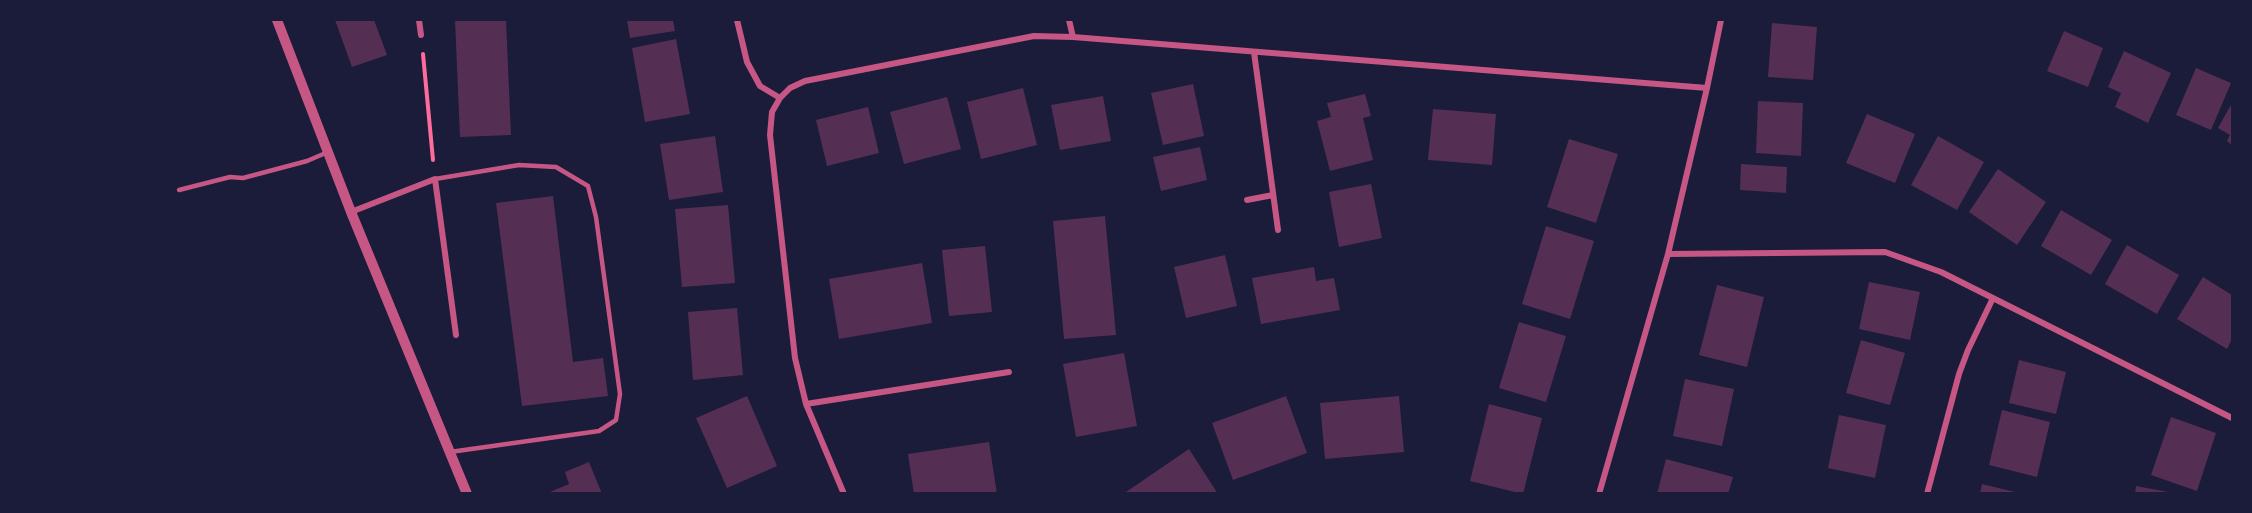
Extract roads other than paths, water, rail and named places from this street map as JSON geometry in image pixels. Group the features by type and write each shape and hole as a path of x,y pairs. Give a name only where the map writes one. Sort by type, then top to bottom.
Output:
{"street":[{"path":"277,20 351,212 467,494"},
{"path":"420,20 421,35"},
{"path":"737,20 747,62 760,86 780,98"},
{"path":"1069,20 1073,37"},
{"path":"1599,494 1668,254 1721,20"},
{"path":"844,494 806,404 795,358 770,135 772,112 780,98 790,88 805,81 1034,36 1073,37 1707,88"},
{"path":"1254,52 1278,230"},
{"path":"351,212 435,179 456,335"},
{"path":"1247,200 1273,195"},
{"path":"1668,254 1885,252 1941,272 2232,418"},
{"path":"1927,494 1959,374 1993,298"},
{"path":"806,404 1009,372"}],"lane":[{"path":"179,190 230,177 243,178 307,161 328,152"},
{"path":"435,179 519,165 556,167 588,186 596,217 620,394 616,420 599,431 450,452"}]}
